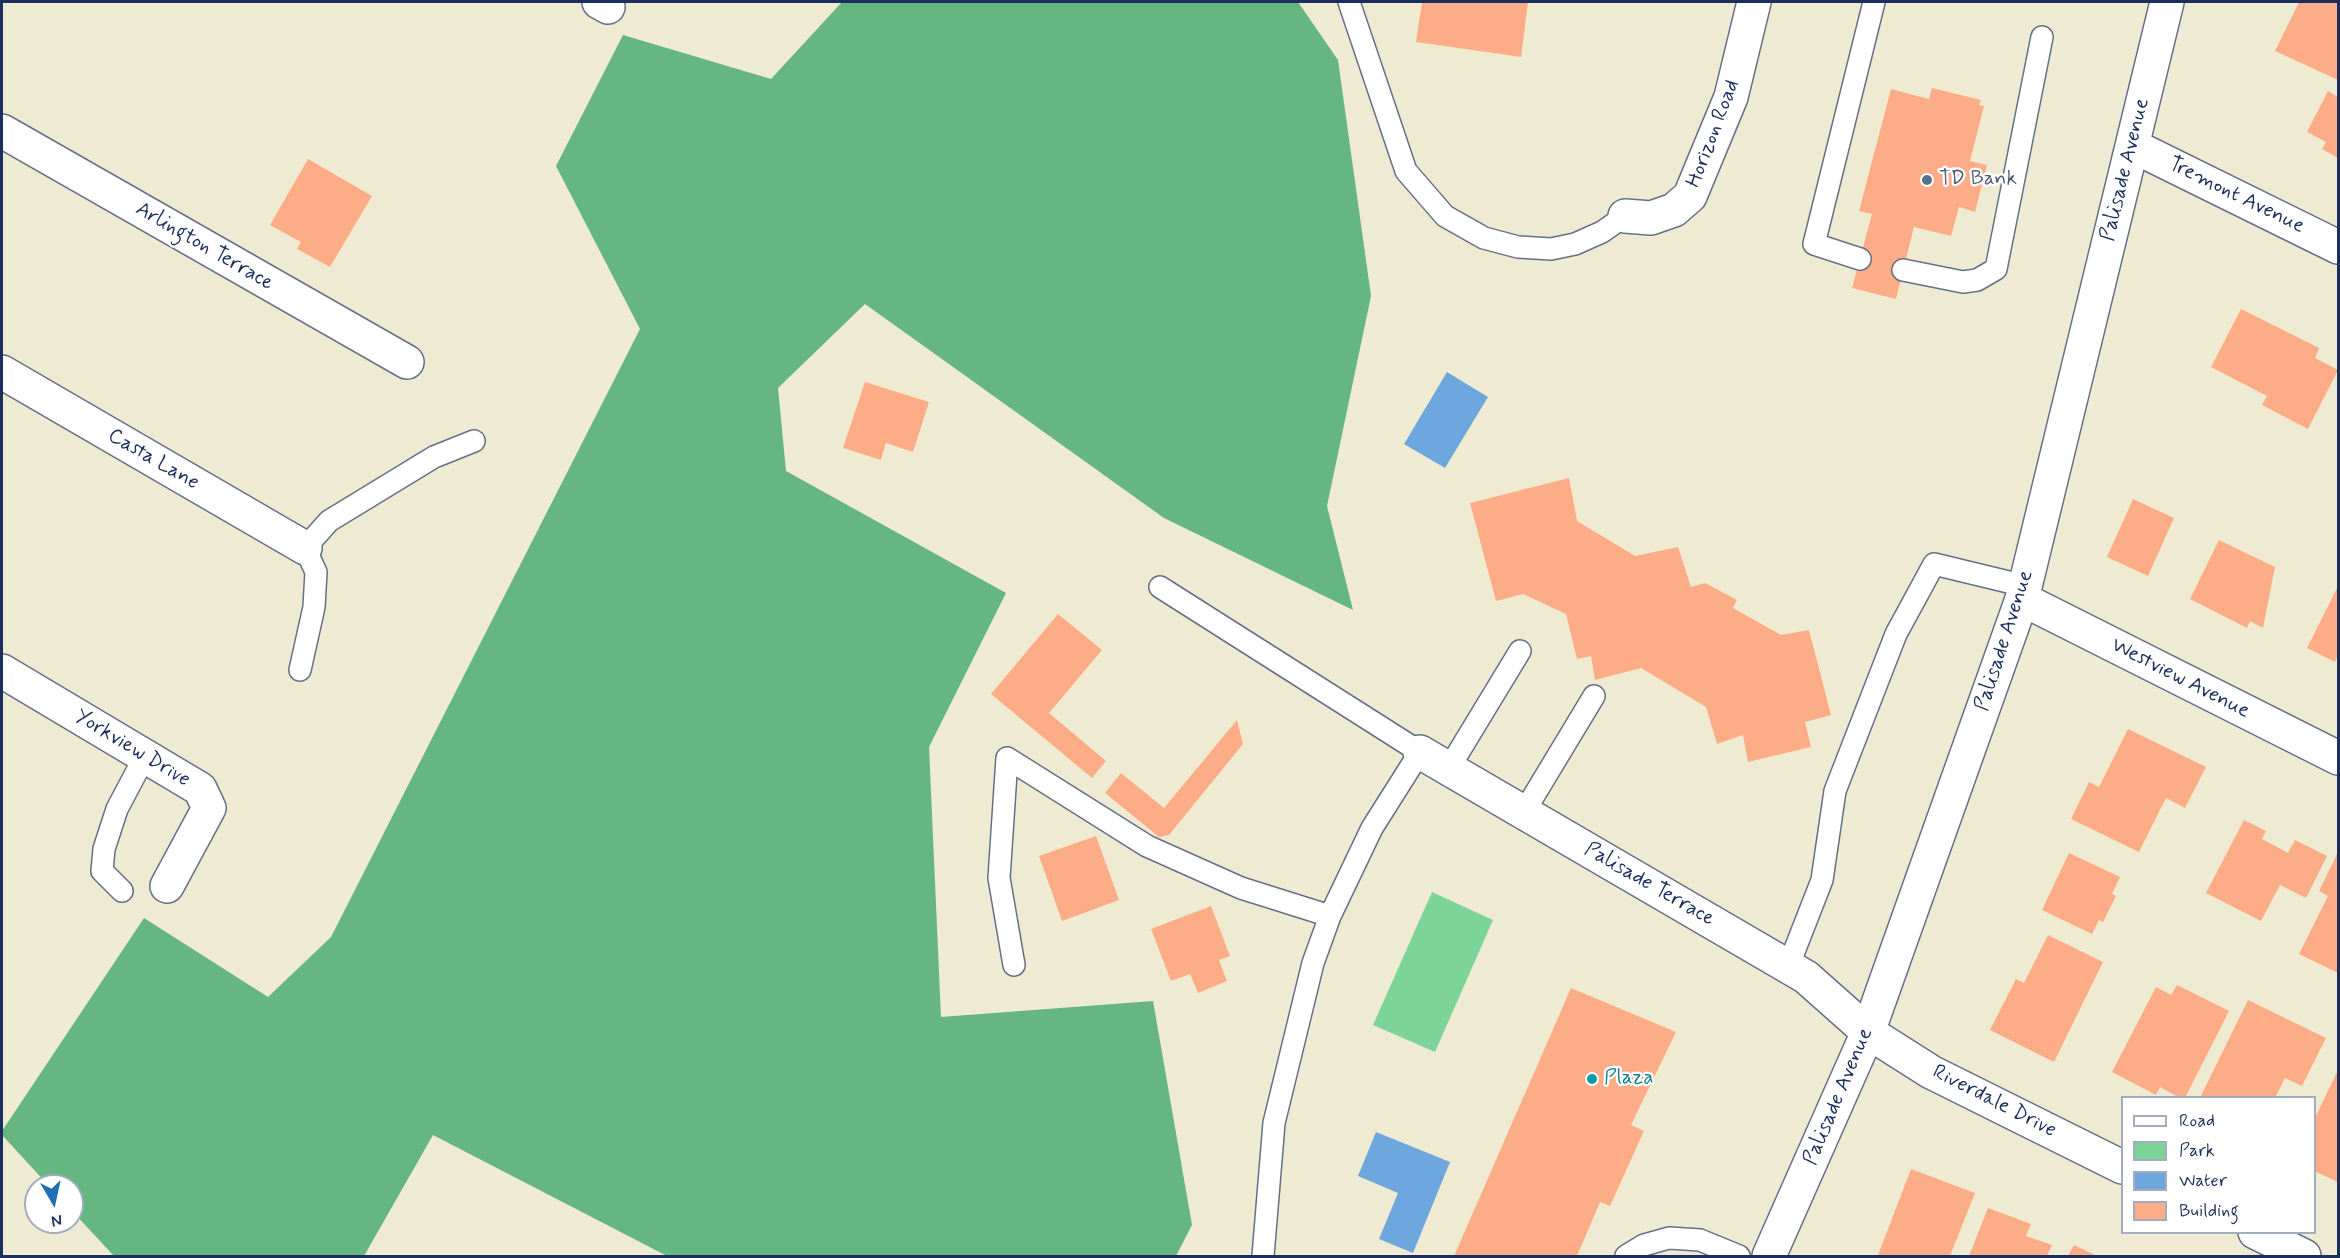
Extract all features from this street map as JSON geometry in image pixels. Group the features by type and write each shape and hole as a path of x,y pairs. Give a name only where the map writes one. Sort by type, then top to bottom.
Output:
{"street":[{"name":"Horizon Road","path":"1625,216 1652,218 1674,210 1690,196 1731,97 1754,2"},
{"name":"Palisade Avenue","path":"1769,1257 1868,1032 2023,593 2167,2"},
{"name":"Arlington Terrace","path":"2,131 407,362"},
{"name":"Tremont Avenue","path":"2133,146 2338,247"},
{"name":"Casta Lane","path":"2,372 305,548"},
{"name":"Westview Avenue","path":"2023,593 2338,758"},
{"name":"Yorkview Drive","path":"2,671 200,789 209,808 167,886"},
{"name":"Palisade Terrace","path":"1420,752 1806,977 1868,1032"},
{"name":"Riverdale Drive","path":"1868,1032 1931,1072 2121,1167"},
{"path":"2257,1234 2304,1257"}],"lane":[{"path":"1349,2 1406,171 1444,216 1484,238 1518,247 1551,249 1575,244 1602,232 1625,216"},
{"path":"1860,259 1814,244 1874,2"},
{"path":"1903,270 1963,282 1977,280 1996,269 2042,37"},
{"path":"300,670 314,608 316,572 305,548 329,521 434,457 474,441"},
{"path":"1788,967 1821,880 1835,791 1896,634 1934,564 2023,593"},
{"path":"1160,587 1420,752 1372,828 1330,916 1313,963 1274,1123 1263,1257"},
{"path":"1449,768 1520,651"},
{"path":"1524,812 1594,696"},
{"path":"122,891 102,871 104,849 117,809 145,756"},
{"path":"1014,965 999,878 1007,758 1147,846 1241,888 1330,916"},
{"path":"1626,1257 1644,1245 1669,1238 1701,1240 1738,1257"}],"green space":[{"path":"842,2 1298,2 1338,60 1371,296 1327,506 1353,610 1164,518 865,304 778,388 786,471 1006,593 929,747 941,1017 1153,1001 1192,1225 1176,1256 667,1256 433,1135 364,1256 114,1256 84,1224 84,1174 38,1174 2,1135 2,1131 144,918 268,997 331,937 640,329 556,166 623,35 771,79"},
{"path":"1432,892 1493,920 1435,1052 1373,1025"}],"water":[{"path":"1447,372 1488,397 1445,468 1404,444"},
{"path":"1376,1132 1450,1162 1413,1253 1379,1239 1398,1193 1358,1176"}],"building":[{"path":"1422,2 1528,2 1521,57 1416,42"},
{"path":"2299,2 2338,2 2338,80 2275,51"},
{"path":"1932,88 1981,100 1979,105 1984,106 1970,161 1987,165 1975,212 1959,207 1951,236 1914,227 1896,299 1852,288 1872,214 1859,211 1891,89 1929,99"},
{"path":"2328,91 2338,97 2338,158 2322,149 2326,142 2307,132"},
{"path":"308,159 372,196 330,267 297,249 301,242 270,225"},
{"path":"2241,309 2319,348 2315,358 2338,370 2308,429 2262,405 2267,396 2211,367"},
{"path":"865,382 929,402 913,452 886,443 881,460 843,448"},
{"path":"1569,478 1577,521 1635,556 1678,547 1691,587 1705,583 1737,600 1733,608 1781,635 1809,630 1831,715 1805,722 1811,747 1748,762 1743,735 1717,744 1706,707 1641,668 1595,680 1591,656 1577,659 1566,614 1523,594 1496,601 1470,503"},
{"path":"2133,499 2174,518 2148,576 2107,557"},
{"path":"2219,540 2275,567 2263,628 2250,621 2247,628 2190,599"},
{"path":"2338,586 2338,658 2335,662 2307,648"},
{"path":"1058,614 1102,650 1049,713 1106,761 1092,778 991,694"},
{"path":"1237,720 1243,744 1169,835 1159,837 1105,793 1121,773 1164,808"},
{"path":"2128,729 2206,767 2185,808 2166,798 2139,852 2071,819 2089,782 2099,787"},
{"path":"2244,820 2266,831 2262,839 2288,853 2295,840 2327,856 2306,898 2280,885 2261,921 2206,893"},
{"path":"1096,836 1119,900 1062,921 1039,856"},
{"path":"2338,852 2338,973 2299,954 2328,896 2319,891"},
{"path":"2069,853 2120,877 2112,894 2116,896 2103,922 2099,920 2092,934 2042,910"},
{"path":"1211,906 1230,956 1219,960 1227,981 1198,993 1190,974 1171,981 1151,929"},
{"path":"2048,935 2103,962 2054,1062 1990,1030 2016,979 2024,983"},
{"path":"2177,985 2229,1011 2186,1096 2176,1096 2160,1087 2156,1095 2112,1072 2156,987 2171,995"},
{"name":"Plaza","path":"1571,988 1676,1032 1631,1125 1644,1131 1610,1206 1600,1202 1577,1256 1454,1256"},
{"path":"2248,1000 2326,1038 2302,1086 2285,1078 2276,1096 2201,1096"},
{"path":"2338,1070 2338,1182 2316,1172 2316,1116"},
{"path":"1911,1169 1975,1193 1950,1256 1878,1255"},
{"path":"1988,1208 2031,1224 2026,1236 2052,1245 2047,1256 1969,1256"},
{"path":"2074,1245 2097,1256 2068,1256"}],"place":[{"name":"TD Bank","path":"1927,180"},
{"name":"Plaza","path":"1592,1079"}]}
